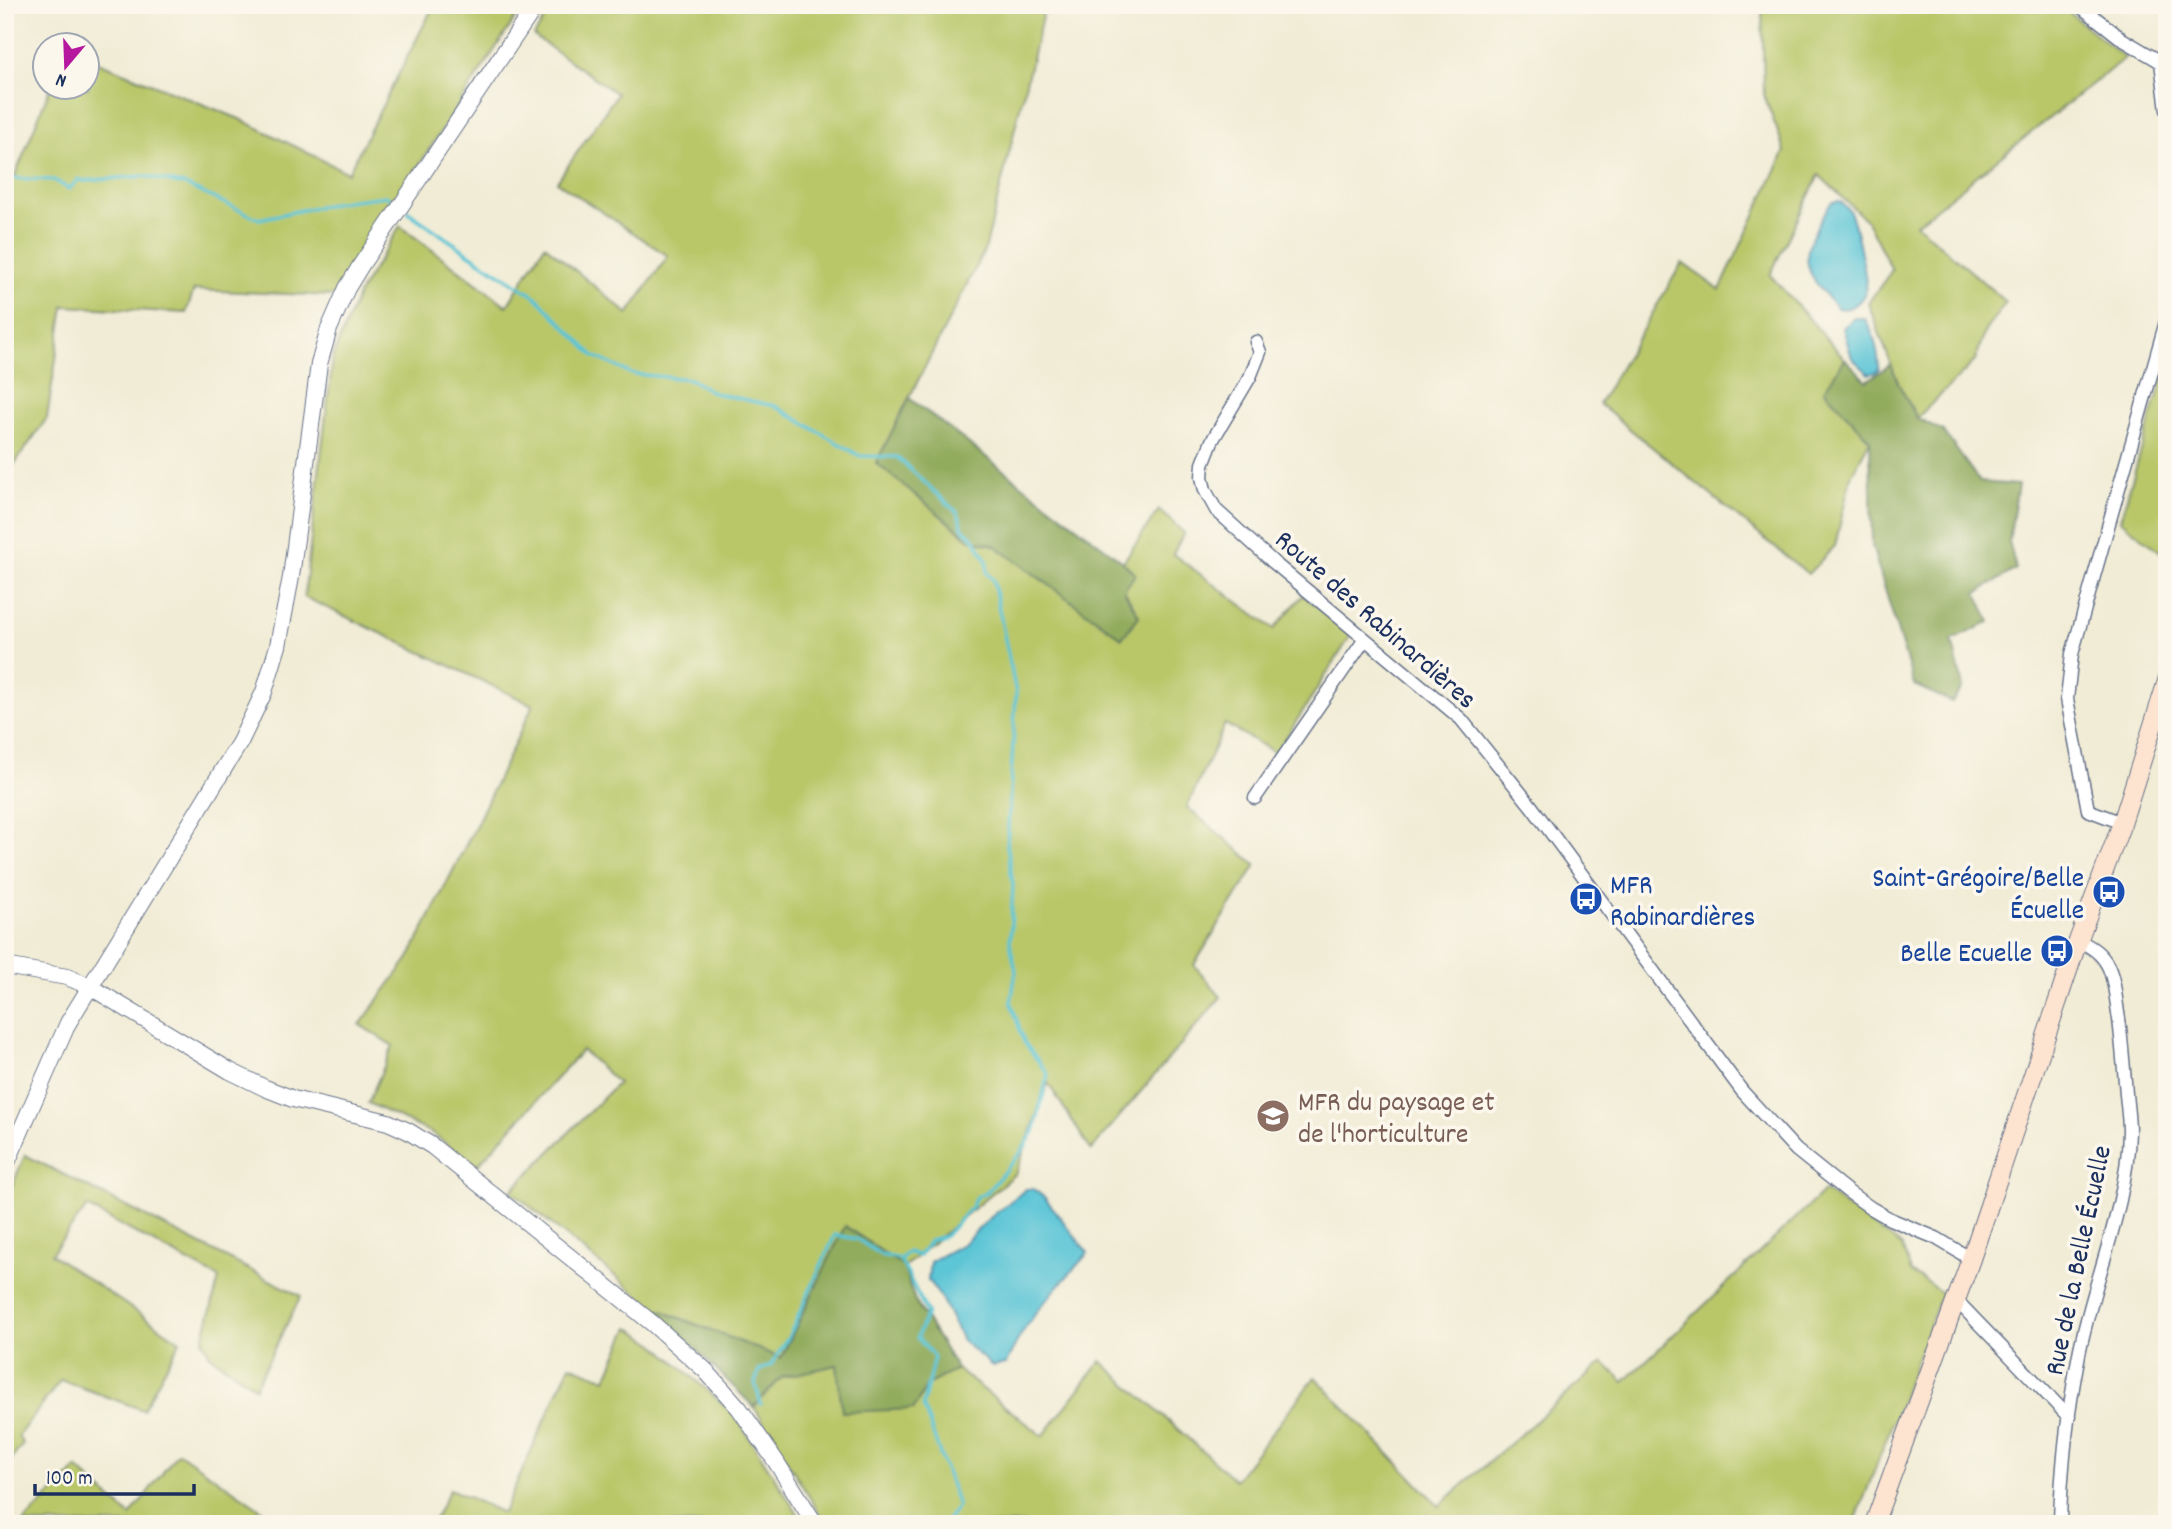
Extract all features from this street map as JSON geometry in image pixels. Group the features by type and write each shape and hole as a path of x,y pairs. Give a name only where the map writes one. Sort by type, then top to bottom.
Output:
{"main road":[{"path":"1874,1524 1971,1259 2078,941 2122,823 2167,681"}],"street":[{"path":"5,1167 68,1023 240,742 264,692 278,646 291,577 319,364 329,329 347,288 536,5"},
{"path":"2079,5 2122,39 2161,62"},
{"path":"2167,49 2161,62 2167,110"},
{"path":"2122,823 2088,810 2067,699 2072,654 2167,318"},
{"name":"Route des Rabinardières","path":"1256,342 1260,352 1250,377 1225,415 1206,453 1202,477 1205,490 1216,510 1273,562 1461,719 1532,807 1742,1091 1796,1150 1871,1208 1936,1238 1971,1259"},
{"path":"1255,797 1365,639"},
{"name":"Rue de la Belle Écuelle","path":"2060,1524 2069,1416 2088,1310 2121,1194 2129,1130 2121,1037 2111,971 2103,956 2078,941"},
{"path":"5,966 67,977 89,986 230,1071 265,1088 293,1099 388,1122 432,1146 652,1323 705,1370 739,1408 815,1524"},
{"path":"1956,1300 2069,1416"}],"green space":[{"path":"434,5 524,5 333,296 194,290 186,313 64,306 47,418 5,477 5,174 15,176 44,102 102,102 102,64 242,120 348,173"},
{"path":"553,5 1045,5 986,247 876,463 971,540 994,545 1122,637 1139,616 1124,590 1135,574 1123,562 1159,510 1184,533 1173,554 1274,629 1303,595 1352,634 1276,753 1225,724 1187,807 1256,865 1194,965 1221,997 1091,1150 1048,1083 1016,1173 904,1267 845,1226 781,1358 654,1308 511,1191 618,1083 582,1050 477,1166 430,1132 368,1103 393,1046 360,1025 409,958 533,705 304,597 333,356 358,295 400,226 507,306 545,245 628,314 668,256 557,182 617,94 534,36"},
{"path":"1762,5 2060,5 2125,58 1916,224 2006,302 1985,331 1975,361 1917,418 1899,385 1868,303 1892,270 1867,221 1819,175 1770,275 1845,359 1825,390 1870,440 1851,476 1835,546 1808,574 1599,404 1682,263 1720,290 1785,151 1764,95"},
{"path":"1845,359 1867,381 1891,364 1917,418 1943,431 1980,482 2018,485 2009,541 2016,569 1977,593 1990,622 1952,640 1963,687 1952,702 1914,685 1872,546 1870,440 1824,390"},
{"path":"2167,365 2167,557 2120,520"},
{"path":"909,398 1135,574 1124,591 1139,616 1122,638 994,545 971,540 876,463"},
{"path":"25,1155 301,1296 255,1387 210,1355 203,1341 219,1278 87,1207 51,1254 180,1341 143,1410 61,1380 18,1436 23,1444 5,1468 5,1203"},
{"path":"1824,1191 1902,1246 1911,1272 1942,1293 1854,1524 826,1524 754,1407 781,1377 837,1364 927,1385 957,1369 1043,1436 1101,1361 1235,1480 1315,1377 1439,1506 1603,1362 1624,1382"},
{"path":"845,1226 904,1267 915,1301 957,1369 927,1385 914,1409 842,1412 837,1365 782,1377 754,1407 654,1308 781,1358"},
{"path":"629,1327 655,1344 735,1415 804,1524 432,1524 450,1489 503,1513 570,1365 606,1379"},
{"path":"178,1452 282,1524 22,1524 77,1468 130,1516"}],"water":[{"path":"1840,201 1853,219 1866,284 1861,299 1853,306 1842,309 1837,308 1815,281 1807,254 1825,212 1832,202"},
{"path":"1854,318 1864,318 1870,329 1878,356 1879,369 1876,372 1869,374 1852,358 1843,328"},
{"path":"1026,1189 1033,1189 1045,1198 1088,1253 1032,1319 1006,1364 992,1366 962,1340 941,1298 928,1280 930,1262 963,1244"}],"waterway":[{"path":"5,178 54,180 69,189 79,179 83,181 144,176 185,185 259,219 346,201 386,196 393,201"},
{"path":"408,212 536,297 594,356 632,374 690,379 714,393 775,406 860,456 897,457 958,513 963,529 973,537 987,561 987,573 993,580 1016,693 1007,845 1013,885 1010,943 1016,971 1011,1002 1024,1042 1048,1074 1034,1131 1021,1152 986,1193 976,1197 971,1207 945,1236 930,1240 919,1256 908,1252 900,1259"},
{"path":"761,1404 755,1383 759,1371 771,1365 789,1336 835,1235 857,1239 881,1255 900,1259 927,1313 917,1337 934,1357 923,1405 958,1506 947,1524"}],"place":[{"name":"Saint-Grégoire/Belle Écuelle","path":"2109,892"},
{"name":"MFR Rabinardières","path":"1586,899"},
{"name":"Belle Ecuelle","path":"2057,951"},
{"name":"MFR du paysage et de l'horticulture","path":"1273,1116"}]}
